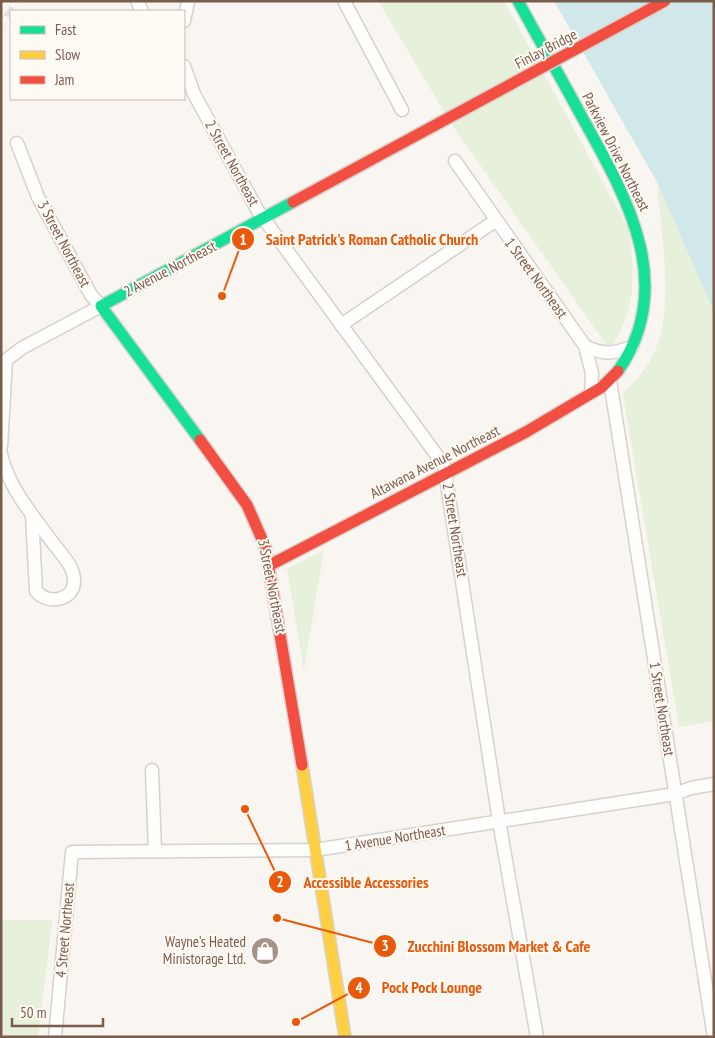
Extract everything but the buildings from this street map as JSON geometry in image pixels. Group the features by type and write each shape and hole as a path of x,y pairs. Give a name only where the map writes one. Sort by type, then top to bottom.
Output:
{"street":[{"path":"185,16 188,1"},
{"path":"344,1 402,110"},
{"name":"Parkview Drive Northeast","path":"518,1 621,188 639,232 646,282 642,320 632,347 610,381"},
{"name":"Finlay Bridge","path":"441,122 665,1"},
{"name":"2 Street Northeast","path":"185,68 194,94 264,220 444,466 499,821 537,1037"},
{"name":"2 Avenue Northeast","path":"1,446 3,370 6,360 22,348 264,220 441,122"},
{"name":"3 Street Northeast","path":"17,143 38,197 91,295 242,496 257,519 270,565 345,1037"},
{"name":"1 Street Northeast","path":"455,161 495,221 585,346 591,365 591,394"},
{"path":"340,324 495,221"},
{"path":"585,346 598,352 611,354 632,347"},
{"name":"1 Street Northeast","path":"610,381 714,1037"},
{"name":"Altawana Avenue Northeast","path":"270,565 526,432 610,381"},
{"path":"1,454 4,467 32,514 73,570 75,581 72,589 67,595 58,599 48,600 41,597 36,591 32,514"},
{"path":"152,770 155,851"},
{"name":"1 Avenue Northeast","path":"72,852 315,850 675,794 691,788 714,784"},
{"name":"4 Street Northeast","path":"55,1037 72,852"}],"green space":[{"path":"378,1 504,1 628,228 633,276 632,291 625,320 610,350 452,125"},
{"path":"657,182 714,312 714,721 679,727 623,395 650,361 658,342 663,321 665,298 664,249"},
{"path":"324,550 304,670 287,569"},
{"path":"1,920 52,920 38,1037 1,1037"}],"water":[{"path":"554,1 714,1 714,312 657,182"}],"railway":[{"path":"1,26 15,1"}],"traffic: fast":[{"path":"518,1 615,178 629,209 639,241 645,274 644,306 635,339 618,371"},
{"path":"200,440 101,306 293,202"}],"traffic: slow":[{"path":"302,765 345,1037"}],"traffic: jam":[{"path":"441,122 665,1"},
{"path":"293,202 441,122"},
{"path":"270,565 526,432 602,387 618,371"},
{"path":"200,440 247,505 265,546 302,765"}],"place":[{"name":"Saint Patrick's Roman Catholic Church","path":"222,296"},
{"name":"Accessible Accessories","path":"245,809"},
{"name":"Zucchini Blossom Market & Cafe","path":"277,918"},
{"name":"Wayne's Heated Ministorage Ltd.","path":"265,951"},
{"name":"Pock Pock Lounge","path":"296,1022"}]}
